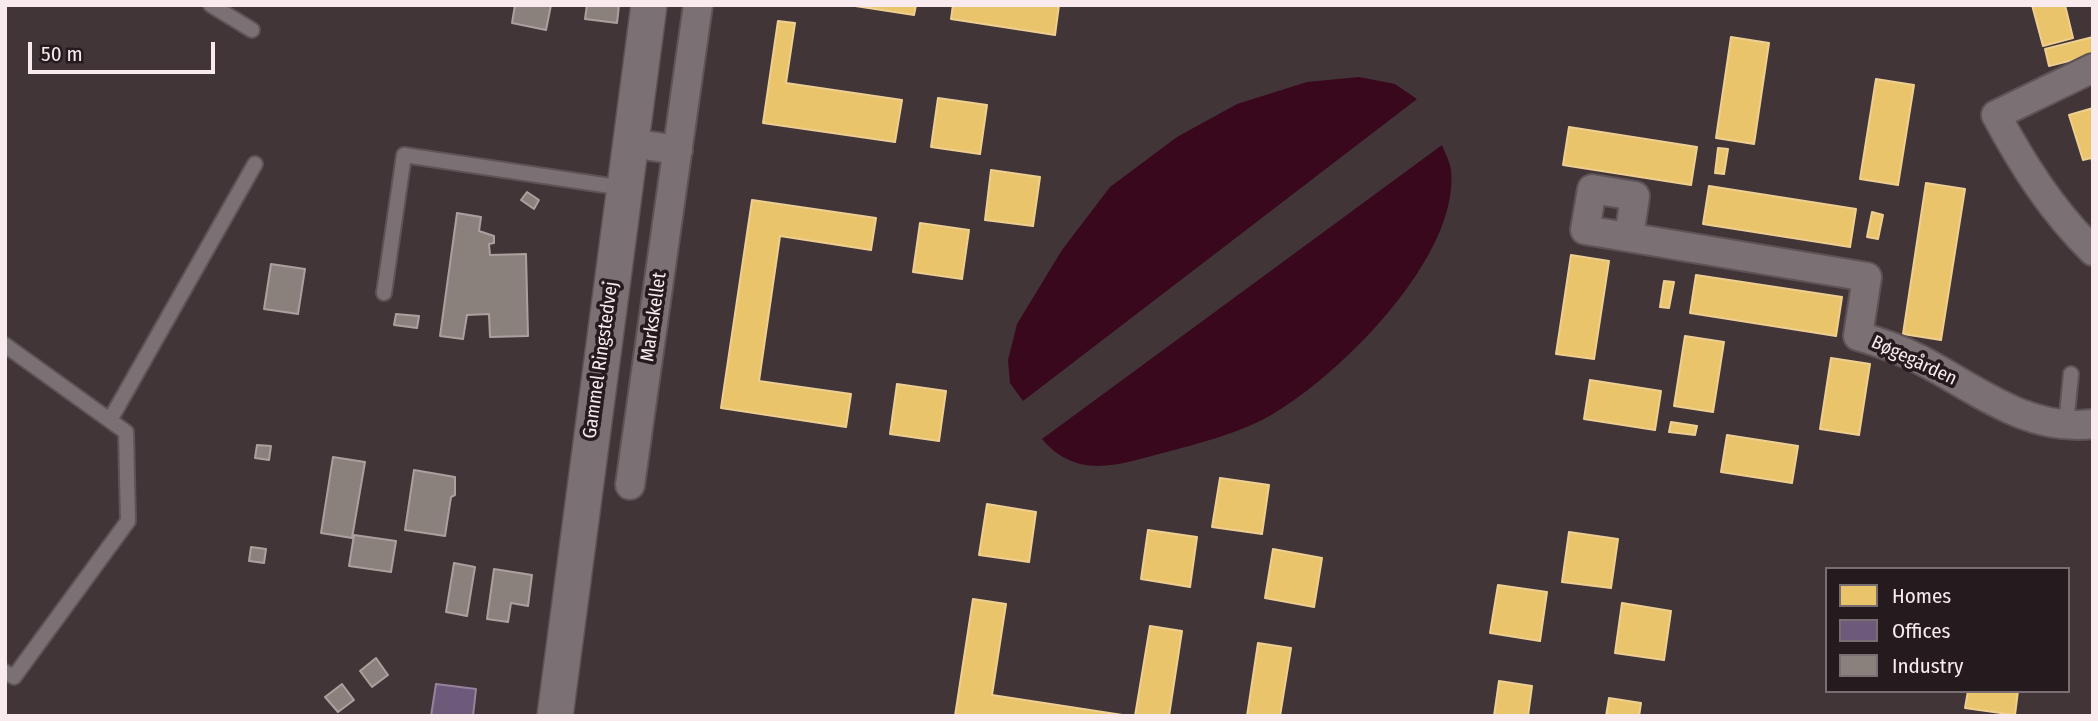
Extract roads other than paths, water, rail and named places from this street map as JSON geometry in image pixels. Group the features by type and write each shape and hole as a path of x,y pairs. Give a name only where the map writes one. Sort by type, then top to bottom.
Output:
{"street":[{"name":"Gammel Ringstedvej","path":"555,716 649,5"},
{"name":"Markskellet","path":"631,485 698,5"},
{"path":"2093,68 1996,115 2026,171 2059,215 2093,251"},
{"path":"630,143 678,150"},
{"name":"Bøgegården","path":"1629,237 1867,277 1858,335 1917,358 2004,408 2043,423 2079,425"}],"lane":[{"path":"211,5 252,30"},
{"path":"384,293 404,155 624,188"},
{"path":"110,420 255,164"},
{"path":"5,345 126,432 128,521 14,677 5,672"},
{"path":"2071,374 2079,425"}]}
